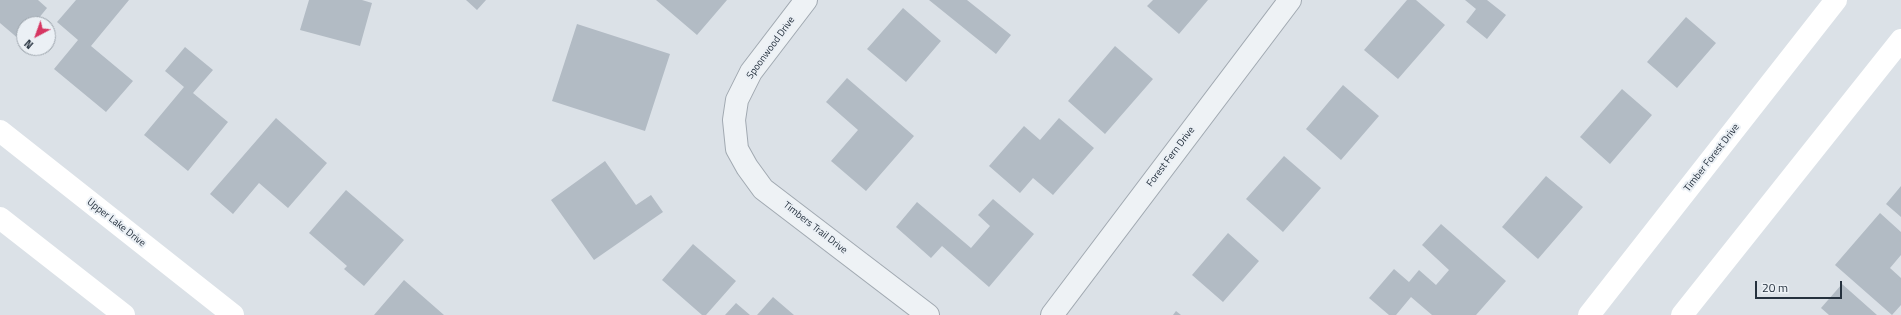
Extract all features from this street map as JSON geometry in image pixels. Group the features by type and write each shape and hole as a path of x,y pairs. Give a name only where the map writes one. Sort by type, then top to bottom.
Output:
{"street":[{"name":"Spoonwood Drive","path":"734,120 737,100 751,72 806,0"},
{"name":"Forest Fern Drive","path":"1052,315 1290,0"},
{"name":"Timber Forest Drive","path":"1589,315 1836,0"},
{"path":"1682,315 1901,40"},
{"name":"Timbers Trail Drive","path":"734,120 737,149 747,167 764,189 928,315"},
{"name":"Upper Lake Drive","path":"0,131 233,315"},
{"path":"0,218 124,315"}],"building":[{"path":"0,0 38,0 47,8 40,16 16,16 16,37 0,23"},
{"path":"76,0 129,0 91,46 133,81 106,112 54,69 78,40 57,22"},
{"path":"309,0 362,0 372,3 360,46 300,30"},
{"path":"466,0 486,0 477,10"},
{"path":"656,0 727,0 697,35"},
{"path":"929,0 967,0 1011,35 996,54"},
{"path":"1153,0 1208,0 1179,34 1147,6"},
{"path":"1407,0 1416,0 1445,25 1398,79 1364,50"},
{"path":"1465,0 1487,0 1506,15 1487,39 1466,22 1476,9"},
{"path":"903,8 941,41 906,82 867,49"},
{"path":"1686,17 1716,43 1677,88 1647,62"},
{"path":"577,24 670,54 645,131 552,101"},
{"path":"1115,46 1153,79 1105,134 1068,101"},
{"path":"185,47 213,70 193,93 228,122 188,171 144,135 184,87 165,71"},
{"path":"847,78 914,136 866,191 831,161 858,130 826,102"},
{"path":"1343,85 1379,116 1341,160 1306,129"},
{"path":"1622,89 1652,115 1610,164 1580,137"},
{"path":"276,118 327,163 288,208 259,183 233,214 210,194"},
{"path":"1059,118 1094,148 1053,195 1033,178 1020,193 989,166 1024,126 1040,140"},
{"path":"1284,156 1321,188 1283,232 1246,199"},
{"path":"605,161 636,205 651,195 663,212 594,260 551,200"},
{"path":"1546,176 1583,207 1538,259 1502,227"},
{"path":"1901,186 1901,217 1886,204"},
{"path":"346,190 404,240 364,286 344,269 347,266 309,233"},
{"path":"993,199 1034,234 989,287 942,246 931,258 896,227 917,202 971,248 990,226 978,215"},
{"path":"1880,213 1901,232 1901,255 1890,268 1901,278 1901,305 1892,315 1835,265"},
{"path":"1441,224 1506,281 1476,315 1432,315 1411,297 1396,315 1389,315 1369,298 1394,269 1409,282 1419,270 1436,285 1449,270 1422,245"},
{"path":"1228,233 1259,261 1223,302 1192,275"},
{"path":"693,244 736,281 706,315 702,315 662,280"},
{"path":"404,280 444,315 374,315"},
{"path":"1842,284 1877,315 1829,315 1821,308"},
{"path":"773,297 794,315 757,315"},
{"path":"736,303 750,315 725,315"},
{"path":"1176,311 1181,315 1173,315"}]}
